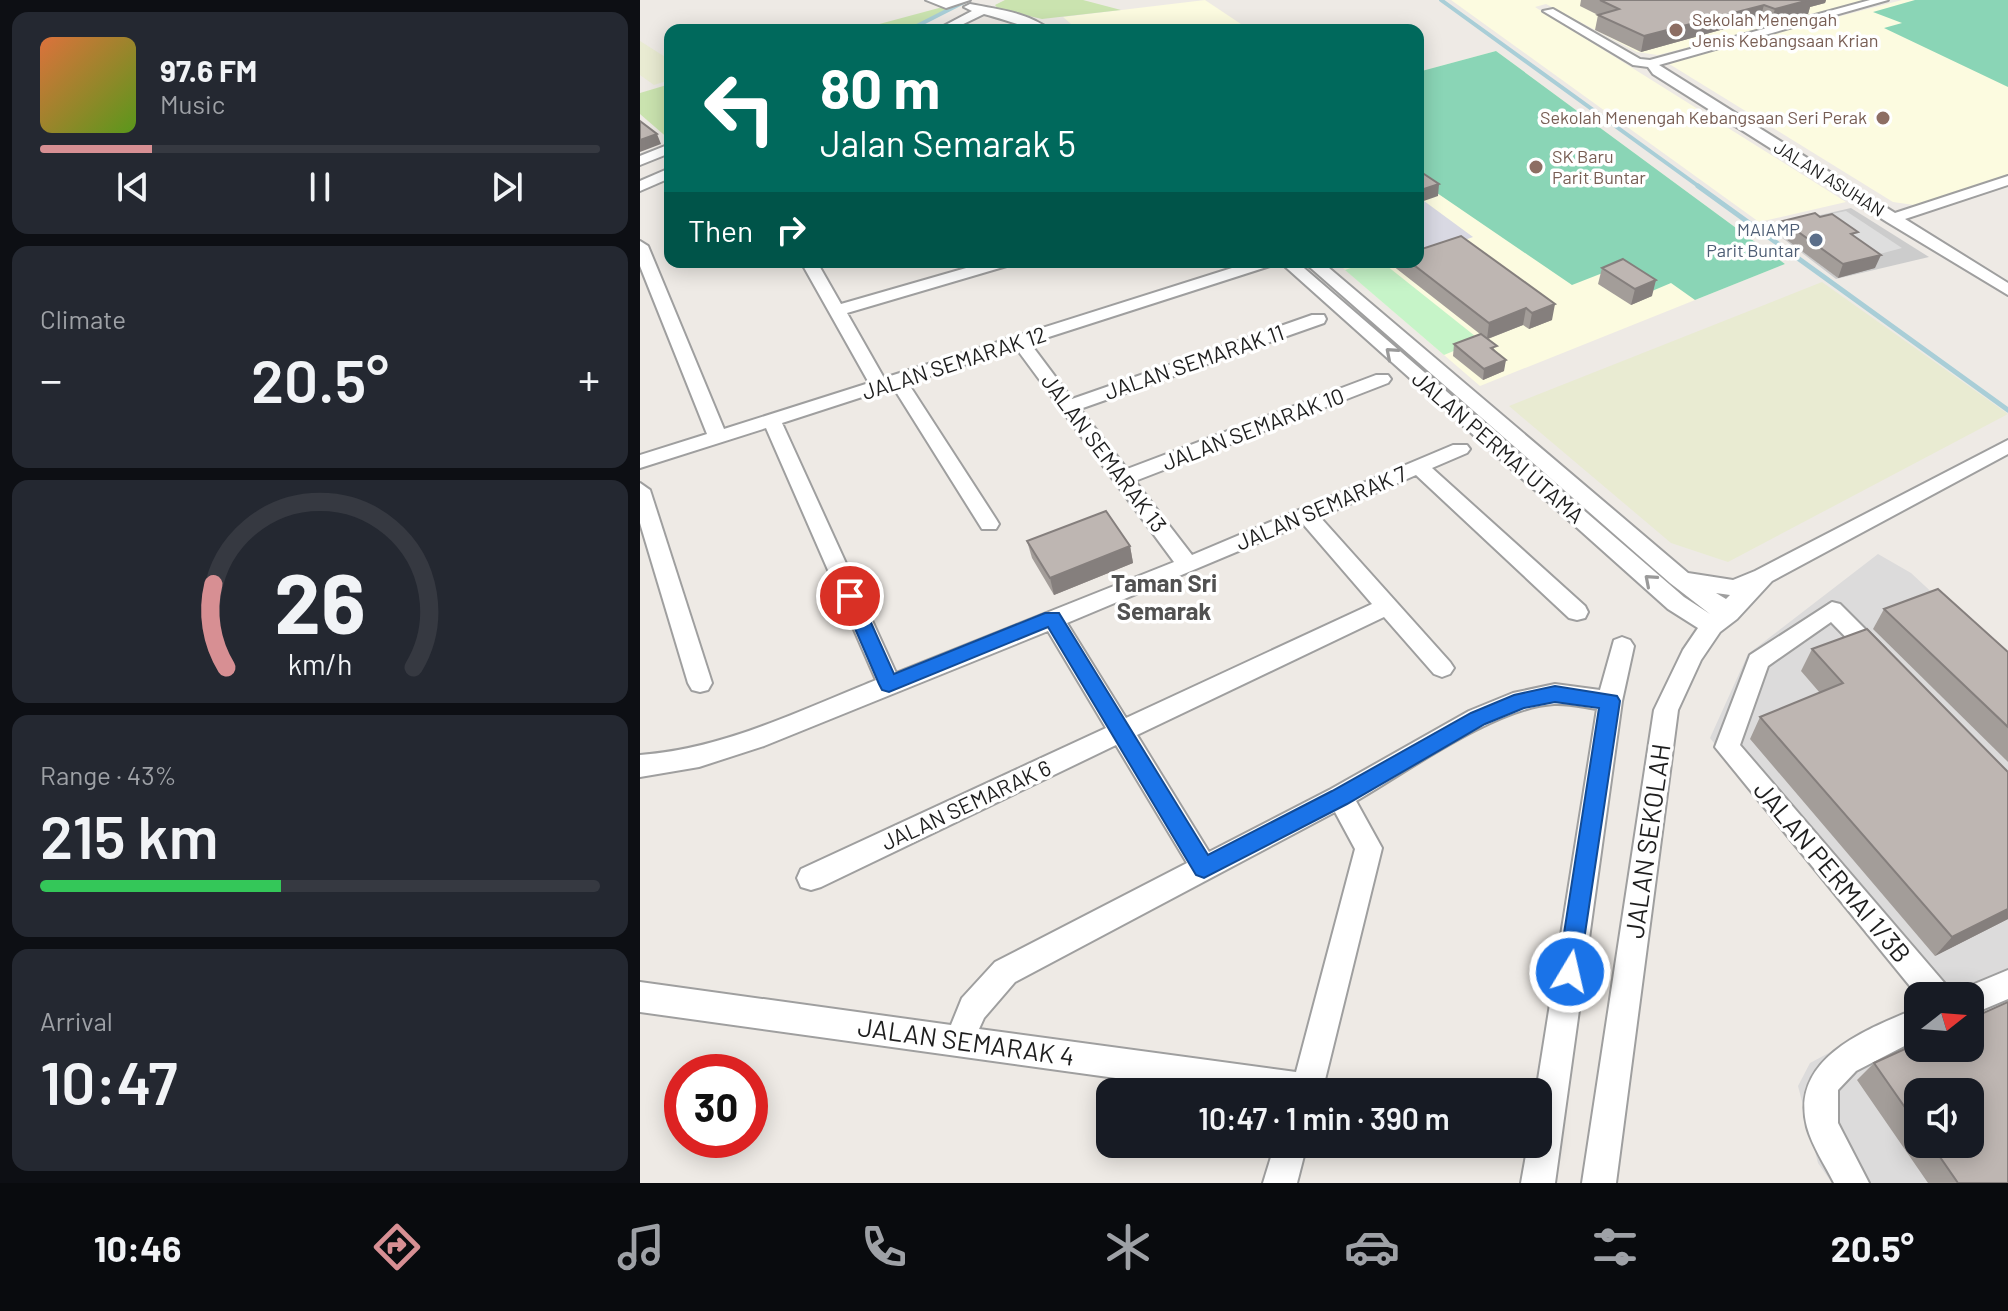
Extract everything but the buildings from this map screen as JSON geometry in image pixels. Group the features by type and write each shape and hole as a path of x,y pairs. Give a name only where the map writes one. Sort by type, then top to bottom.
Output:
{"street":[{"path":"931,0 946,5 973,6 1033,24"},
{"path":"936,24 973,6 1001,0"},
{"path":"1652,64 1660,59 1883,0"},
{"path":"950,24 973,6"},
{"path":"973,6 1010,24"},
{"name":"JALAN ASUHAN","path":"1549,11 1637,62 1652,64 1657,71 2008,290"},
{"path":"640,161 664,151"},
{"path":"640,176 664,164"},
{"path":"640,187 664,175"},
{"path":"1892,219 2008,180"},
{"path":"640,203 664,192"},
{"path":"640,246 718,438"},
{"path":"812,268 837,311 989,524"},
{"path":"837,311 984,268"},
{"name":"JALAN SEMARAK 12","path":"640,462 1246,268"},
{"name":"JALAN PERMAI UTAMA","path":"1295,268 1676,603 1721,619"},
{"name":"JALAN PERMAI UTAMA","path":"1319,268 1678,577 1721,619"},
{"name":"JALAN SEMARAK 11","path":"1069,406 1318,319"},
{"name":"JALAN SEMARAK 13","path":"1020,342 1188,565"},
{"name":"JALAN SEMARAK 10","path":"1123,478 1382,379"},
{"path":"772,421 889,684"},
{"name":"JALAN SEKOLAH","path":"1599,1183 1666,710 1691,656 1721,619 1764,575 2008,446"},
{"name":"JALAN SEMARAK 7","path":"640,766 664,765 715,753 1188,565 1460,449"},
{"name":"JALAN SEKOLAH","path":"1721,619 2008,463"},
{"path":"1419,467 1577,612"},
{"path":"640,490 700,683"},
{"path":"1306,515 1442,668"},
{"path":"1678,577 1734,588 1764,575"},
{"name":"JALAN SEMARAK 6","path":"811,878 1387,606"},
{"name":"JALAN PERMAI 1/3B","path":"1898,676 1832,610 1758,661 1727,747 1925,982"},
{"path":"1052,618 1204,868"},
{"path":"1538,1183 1610,701 1622,646"},
{"path":"959,1041 973,1008 1005,972 1340,797 1478,718 1521,700 1555,694 1610,701"},
{"path":"1310,1078 1369,848 1340,797"},
{"path":"1984,994 2008,984"},
{"name":"JALAN SEMARAK 4","path":"640,997 1217,1078"},
{"path":"1852,1183 1822,1125 1823,1084 1845,1060 1904,1030"},
{"path":"1280,1183 1287,1158"}],"shaded area":[{"path":"1205,0 1241,24 1071,24 1063,17"},
{"path":"1451,0 1872,0 1658,55 1637,52 1546,4 1535,7 1846,202 1759,222"},
{"name":"Sekolah Menengah Kebangsaan Seri Perak","path":"1902,0 2008,0 2008,174 1921,206 1893,202 1666,62"},
{"path":"640,41 664,56 664,82 654,85 640,75"},
{"name":"SK Baru Parit Buntar","path":"1496,51 1785,264 1480,386 1343,268 1424,268 1424,70"},
{"path":"1424,201 1473,237 1424,255"},
{"path":"1851,208 1929,257 1836,279 1768,227"},
{"path":"1846,211 1902,248 1865,258 1875,268 1838,278 1818,263 1816,217"},
{"path":"1822,282 2008,414 1728,562 1671,543 1509,406"},
{"path":"1878,554 1911,573 2008,663 2008,1183 1832,1183 1818,1163 1798,1086 1810,1063 1904,1013 1904,1062 1984,1062 1984,982 1908,982 1710,738 1748,654"}],"green space":[{"path":"1005,0 1083,0 1121,10 1042,19 998,9 995,5"},
{"path":"1915,0 2008,0 2008,87 1884,28 1902,23 1873,12"},
{"path":"965,1 919,24 879,24"},
{"name":"SK Baru Parit Buntar","path":"1496,51 1785,264 1695,300 1671,283 1652,291 1618,267 1572,285 1424,184 1424,70"},
{"path":"664,86 664,135 640,114 640,93"},
{"path":"1390,268 1480,340 1444,355 1345,270"}],"waterway":[{"path":"1441,0 1701,188"},
{"path":"921,24 966,1"},
{"path":"1698,186 2008,410"}],"place":[{"name":"Sekolah Menengah Jenis Kebangsaan Krian","path":"1676,30"},
{"name":"Sekolah Menengah Kebangsaan Seri Perak","path":"1883,118"},
{"name":"SK Baru Parit Buntar","path":"1536,167"},
{"name":"MAIAMP Parit Buntar","path":"1816,240"}],"district":[{"name":"Taman Sri Semarak","path":"1164,598"}],"route":[{"path":"850,596 889,684 1052,618 1204,868 1340,797 1478,718 1521,700 1555,694 1610,701 1570,972"}]}
